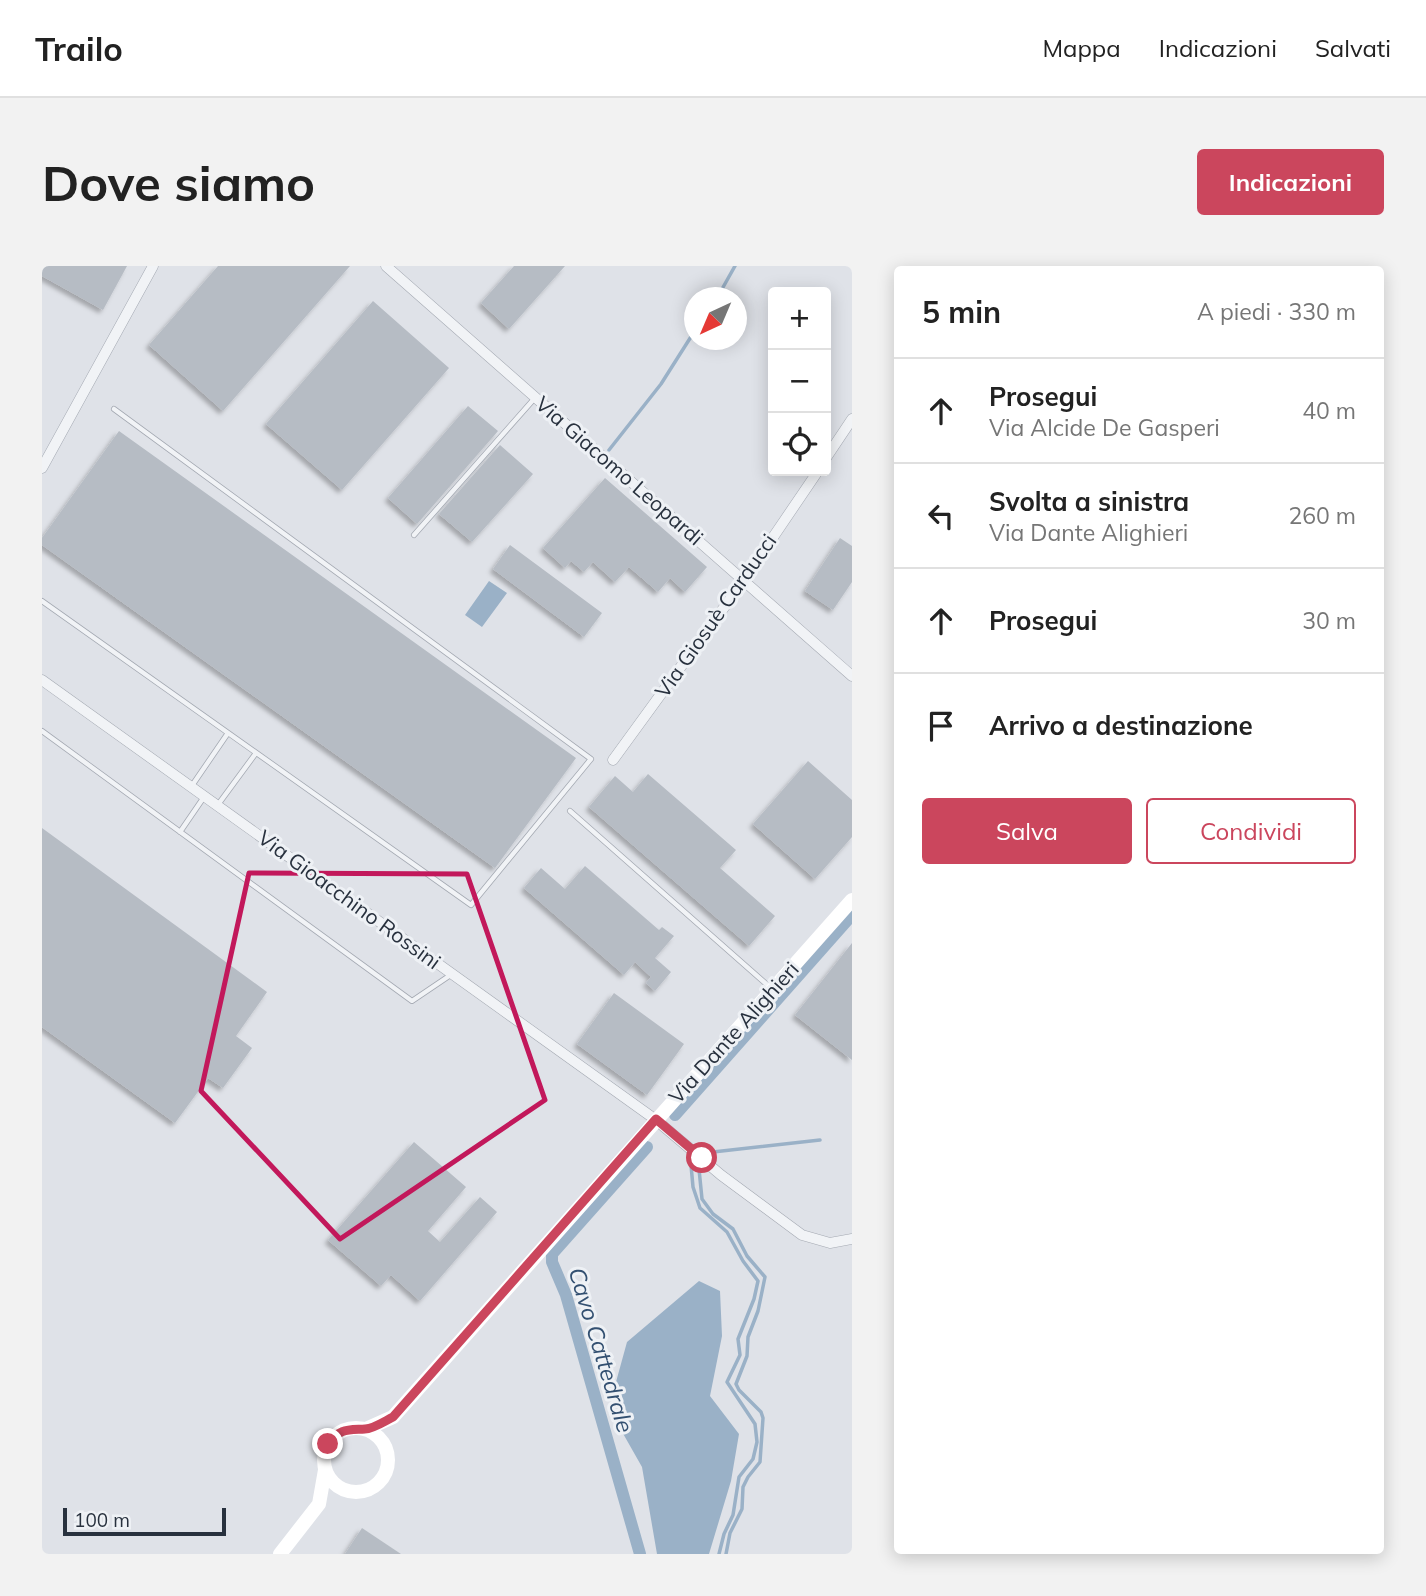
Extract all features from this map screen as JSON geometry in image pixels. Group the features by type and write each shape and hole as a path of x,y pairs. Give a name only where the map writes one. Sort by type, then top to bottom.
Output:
{"main road":[{"name":"Via Dante Alighieri","path":"384,1444 393,1417 852,900"},
{"name":"Via Dante Alighieri","path":"366,1429 393,1417"},
{"path":"279,1554 319,1504 325,1470 325,1450 335,1435 352,1428 366,1429 374,1433 384,1444 389,1461 387,1472 381,1481 368,1491 348,1492 319,1504"},
{"path":"325,1470 332,1483 348,1492"}],"street":[{"path":"42,468 153,266"},
{"name":"Via Giacomo Leopardi","path":"386,266 852,676"},
{"path":"831,450 852,419"},
{"name":"Via Giosuè Carducci","path":"613,760 744,580 815,476"},
{"name":"Via Gioacchino Rossini","path":"42,680 656,1119 705,1161 802,1236 830,1243 852,1239"}],"lane":[{"path":"414,535 536,397"},
{"path":"42,601 471,905 591,759 114,409"},
{"path":"42,731 412,1001 453,974"},
{"path":"191,787 228,733"},
{"path":"217,806 256,753"},
{"path":"180,832 205,797"},
{"path":"570,811 772,989"}],"highlighted area":[{"path":"249,873 467,874 545,1100 340,1239 201,1091"}],"water":[{"path":"489,581 507,593 482,627 465,615"},
{"path":"699,1281 720,1291 722,1336 710,1396 739,1434 731,1481 709,1554 657,1554 642,1467 621,1430 616,1382 627,1342"}],"building":[{"path":"42,266 127,266 103,310 42,276"},
{"path":"218,266 350,266 223,411 149,345"},
{"path":"514,266 565,266 509,329 481,303"},
{"path":"373,301 449,368 342,490 266,424"},
{"path":"468,406 498,431 417,524 388,498"},
{"path":"119,431 576,758 495,868 42,545 42,538"},
{"path":"500,445 533,474 472,542 439,514"},
{"path":"605,478 707,567 685,592 670,578 658,592 629,567 615,582 593,562 584,572 571,561 565,568 543,548"},
{"path":"840,538 852,546 852,582 833,610 805,591"},
{"path":"510,545 602,613 584,637 493,569"},
{"path":"808,761 852,800 852,837 815,879 753,824"},
{"path":"648,774 736,850 720,868 775,916 749,946 589,807 615,776 633,792"},
{"path":"42,828 267,992 236,1036 252,1048 223,1088 208,1078 175,1123 42,1027"},
{"path":"585,866 659,930 662,927 674,936 655,958 671,972 655,991 646,983 651,977 635,962 624,975 524,888 541,868 565,889"},
{"path":"852,943 852,1060 795,1015"},
{"path":"614,993 684,1044 647,1095 577,1044"},
{"path":"414,1142 466,1187 428,1231 440,1242 480,1197 497,1212 420,1301 391,1275 381,1286 328,1240"},
{"path":"362,1528 401,1554 345,1554"}],"waterway":[{"path":"723,287 735,266"},
{"path":"609,450 661,384 684,348"},
{"name":"Cavo Cattedrale","path":"675,1115 852,915"},
{"path":"726,1554 730,1533 742,1509 743,1487 760,1462 763,1418 761,1412 736,1384 747,1356 748,1337 758,1311 765,1277 747,1256 733,1229 713,1214 702,1199 699,1169 713,1152 820,1140"},
{"name":"Cavo Cattedrale","path":"640,1554 566,1295 552,1262 552,1254 647,1147"},
{"path":"691,1165 693,1187 700,1208 727,1232 758,1281 738,1339 740,1355 727,1382 755,1424 757,1442 753,1459 739,1477 733,1515 719,1554"}],"route":[{"path":"328,1444 343,1430 366,1429 393,1417 656,1119 702,1158"}]}
